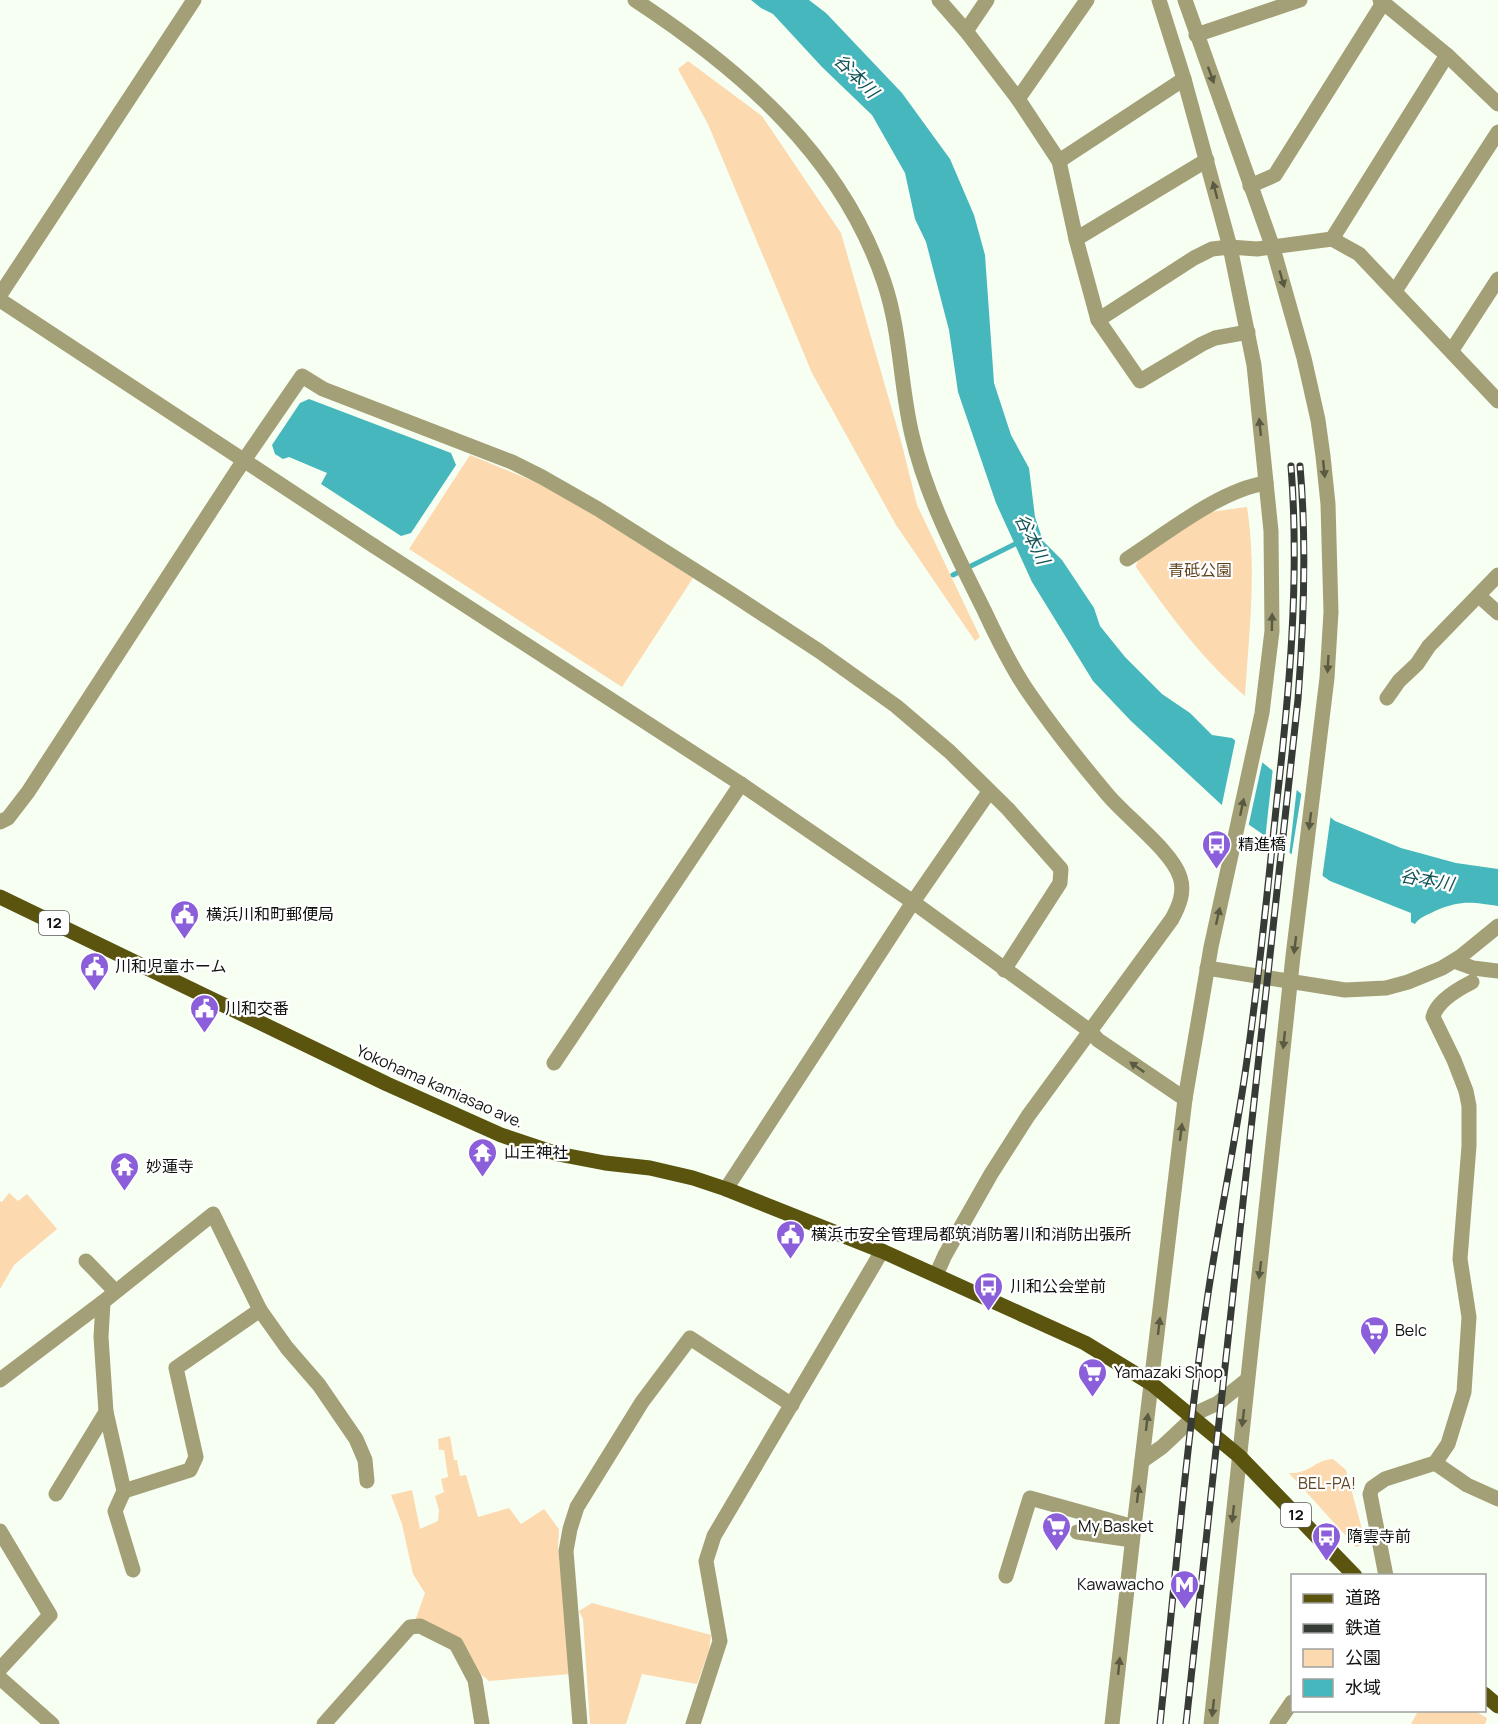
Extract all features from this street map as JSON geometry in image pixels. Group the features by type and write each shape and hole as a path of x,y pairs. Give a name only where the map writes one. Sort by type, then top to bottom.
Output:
{"main road":[{"name":"Yokohama kamiasao ave.","path":"0,897 387,1084 501,1135 558,1154 605,1163 650,1168 693,1178 726,1189 882,1251 1085,1343 1152,1384 1239,1456 1354,1574"},
{"path":"1486,1695 1498,1706"}],"street":[{"path":"0,295 195,0"},
{"path":"635,0 729,67 775,111 814,155 861,225 885,283 898,337 905,394 918,459 945,528 983,609 1028,692 1108,795 1172,860 1180,877 1182,896 1172,919 1028,1116 986,1184 936,1275"},
{"path":"939,0 1018,99 1059,161 1076,239 1098,320 1140,381 1215,338 1248,333"},
{"path":"966,31 987,0"},
{"path":"1018,99 1087,0"},
{"path":"1112,1724 1185,1099 1207,968 1261,722 1272,631 1271,531 1257,390 1248,333 1230,247 1207,160 1159,0"},
{"path":"1185,0 1273,248 1312,392 1318,420 1328,504 1331,612 1328,678 1290,982 1211,1724"},
{"path":"1196,35 1300,0"},
{"path":"1250,186 1275,175 1381,1 1447,55 1498,104"},
{"path":"1332,239 1447,55"},
{"path":"1059,161 1184,79"},
{"path":"1395,291 1498,132"},
{"path":"1076,239 1207,160"},
{"path":"1098,320 1194,258 1212,249 1273,248 1332,239 1359,254 1498,400"},
{"path":"1452,350 1498,279"},
{"path":"0,300 741,784 913,902 1090,1031 1098,1040 1185,1099"},
{"path":"0,822 8,818 28,792 244,460 302,376 323,389 512,462 569,491 819,651 896,706 950,752 1028,830 1061,869 1060,884 1004,970"},
{"path":"1127,559 1221,498 1249,486 1266,483"},
{"path":"1387,698 1399,681 1417,664 1429,646 1498,575"},
{"path":"1479,596 1498,613"},
{"path":"554,1063 741,784"},
{"path":"726,1189 913,902 989,792"},
{"path":"1207,968 1344,990 1386,988 1429,975 1457,959 1498,926"},
{"path":"1457,959 1473,968 1498,971"},
{"path":"1386,1574 1370,1494 1372,1488 1385,1479 1435,1463 1448,1444 1464,1392 1469,1317 1460,1259 1470,1122 1466,1091 1460,1074 1432,1017 1450,995 1472,982"},
{"path":"0,1380 213,1214 260,1310 319,1385 356,1439 365,1460 367,1481"},
{"path":"693,1724 720,1641 706,1561 714,1536 882,1251"},
{"path":"86,1261 115,1291"},
{"path":"103,1302 101,1337 106,1412 124,1491 115,1511 133,1570"},
{"path":"124,1491 190,1470 196,1458 176,1368 260,1310"},
{"path":"580,1724 566,1551 568,1540 577,1507 642,1402 690,1338 792,1405"},
{"path":"1142,1461 1162,1448 1191,1417 1218,1403 1247,1380"},
{"path":"56,1494 106,1412"},
{"path":"1435,1463 1467,1485 1498,1499"},
{"path":"1006,1576 1030,1498 1133,1533"},
{"path":"0,1531 50,1615 0,1669"},
{"path":"1077,1532 1133,1533"},
{"path":"324,1724 410,1627 420,1626 456,1644 475,1680 482,1724"},
{"path":"0,1678 52,1724"},
{"path":"1277,1724 1291,1705"}],"green space":[{"path":"688,61 762,116 841,233 901,441 917,505 980,637 975,641 896,525 812,373 708,124 678,69"},
{"path":"470,455 538,483 582,507 693,578 622,687 409,549"},
{"name":"青砥公園","path":"1247,507 1252,578 1245,696 1200,651 1136,567 1138,559 1210,512"},
{"path":"9,1193 18,1201 27,1194 57,1229 14,1265 0,1289 0,1201 2,1202"},
{"path":"450,1436 454,1460 457,1460 460,1476 466,1475 478,1517 509,1508 521,1524 544,1509 559,1529 558,1546 570,1674 489,1681 415,1621 425,1593 413,1574 402,1524 391,1495 412,1490 420,1529 438,1521 439,1510 435,1496 444,1492 441,1479 448,1477 444,1450 439,1450 438,1439"},
{"name":"BEL-PA!","path":"1333,1459 1346,1470 1366,1544 1356,1547 1289,1473 1296,1473"},
{"path":"592,1603 711,1635 709,1651 697,1684 642,1674 626,1724 590,1724 583,1619 579,1611"},
{"path":"1417,1712 1477,1712 1487,1718 1485,1724 1411,1724"}],"water":[{"name":"谷本川","path":"751,0 809,0 826,13 902,93 950,159 974,215 985,255 994,383 1011,435 1029,468 1035,517 1043,541 1062,560 1094,608 1100,626 1125,657 1162,694 1190,713 1212,735 1232,738 1335,821 1401,848 1456,863 1498,869 1498,906 1473,903 1452,905 1426,915 1415,924 1411,922 1411,913 1330,881 1225,808 1131,721 1093,681 1032,582 996,503 958,392 949,330 926,242 915,219 905,173 872,115 822,67 773,14"},
{"path":"309,399 451,453 456,465 411,533 401,536 321,484 327,473 289,457 283,459 275,454 272,445 300,403"}],"pier":[{"path":"1236,737 1263,759 1248,828 1221,809"},
{"path":"1273,767 1297,787 1289,856 1265,840"},
{"path":"1302,790 1331,814 1322,879 1291,858"}],"waterway":[{"name":"谷本川","path":"953,575 1021,541"}],"railway":[{"path":"1160,1724 1201,1348 1212,1267 1250,1041 1281,766 1294,595 1291,466"},
{"path":"1186,1724 1298,699 1304,582 1300,466"}],"place":[{"name":"精進橋","path":"1217,870"},
{"name":"横浜川和町郵便局","path":"185,940"},
{"name":"川和児童ホーム","path":"94,992"},
{"name":"川和交番","path":"204,1034"},
{"name":"山王神社","path":"483,1178"},
{"name":"妙蓮寺","path":"125,1192"},
{"name":"横浜市安全管理局都筑消防署川和消防出張所","path":"790,1260"},
{"name":"川和公会堂前","path":"989,1312"},
{"name":"Belc","path":"1374,1356"},
{"name":"Yamazaki Shop","path":"1093,1398"},
{"name":"My Basket","path":"1057,1552"},
{"name":"隋雲寺前","path":"1326,1562"},
{"name":"Kawawacho","path":"1185,1610"}]}
